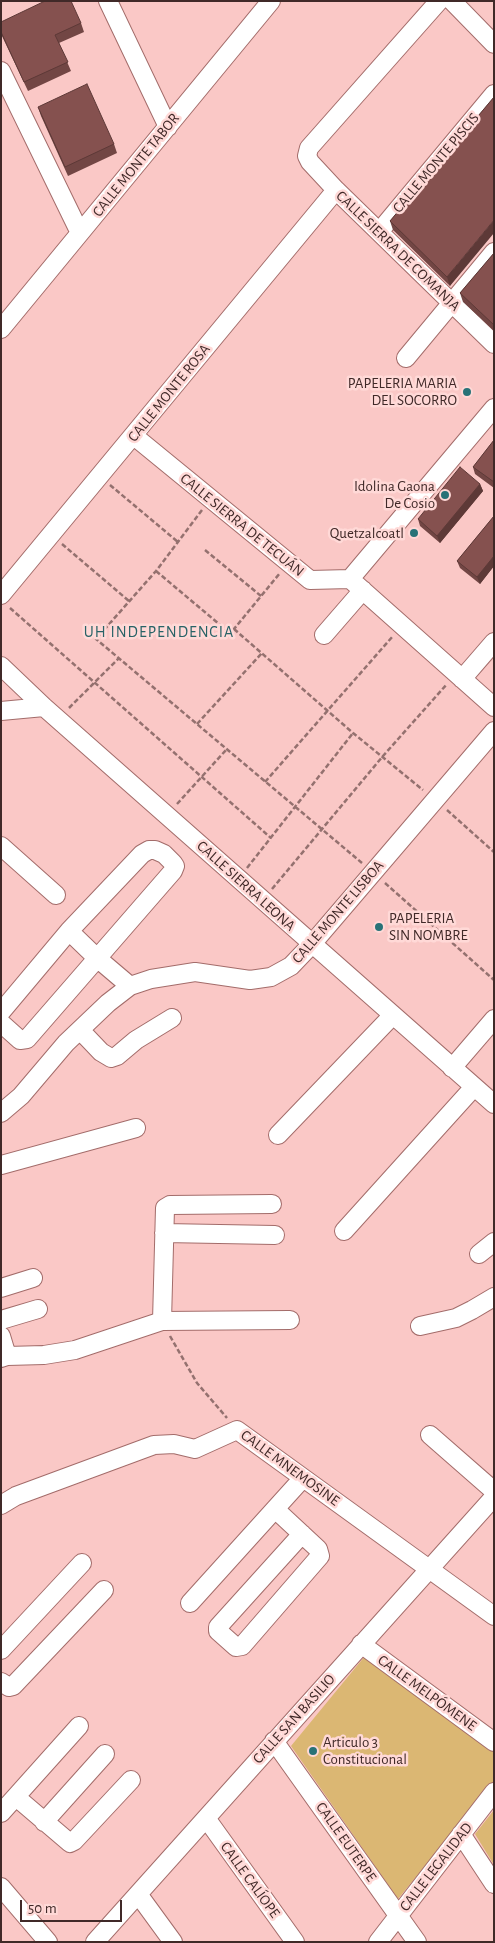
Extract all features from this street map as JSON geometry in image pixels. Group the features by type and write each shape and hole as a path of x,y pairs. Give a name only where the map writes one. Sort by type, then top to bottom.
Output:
{"street":[{"path":"108,1 168,127"},
{"name":"CALLE MONTE TABOR","path":"1,329 271,1"},
{"name":"CALLE SIERRA DE COMANJA","path":"438,1 309,148 307,156 310,162 336,190 494,344"},
{"path":"452,1 494,44"},
{"path":"1,71 80,233"},
{"name":"CALLE MONTE PISCIS","path":"379,232 494,94"},
{"name":"CALLE MONTE ROSA","path":"5,601 51,536 336,190"},
{"path":"406,358 494,252"},
{"path":"324,634 357,585 494,408"},
{"name":"CALLE SIERRA DE TECUÁN","path":"134,436 310,580 357,585"},
{"path":"357,585 494,707"},
{"path":"459,676 494,642"},
{"name":"CALLE SIERRA LEONA","path":"1,666 44,707 494,1104"},
{"path":"1,711 44,707"},
{"name":"CALLE MONTE LISBOA","path":"1,1113 21,1096 80,1030 108,1002 130,986 195,972 250,980 271,978 291,966 312,944 494,731"},
{"path":"1,846 56,895"},
{"path":"1,1012 69,931 142,854 149,850 155,850 164,854 173,863 175,866 173,871 27,1039 20,1040 1,1023"},
{"path":"69,931 130,986"},
{"path":"278,1135 393,1016"},
{"path":"80,1030 101,1052 111,1058 117,1056 136,1040 172,1018"},
{"path":"452,1068 494,1019"},
{"path":"344,1231 474,1087"},
{"path":"1,1165 136,1128"},
{"path":"162,1321 165,1208 170,1205 272,1204"},
{"path":"164,1233 275,1235"},
{"path":"1,1288 33,1278"},
{"path":"420,1326 456,1318 494,1296"},
{"path":"1,1320 38,1309"},
{"path":"1,1336 4,1357 75,1350 162,1321 290,1320"},
{"path":"1,1505 16,1496 154,1445 174,1444 195,1449 237,1430"},
{"name":"CALLE MNEMOSINE","path":"237,1430 494,1616"},
{"path":"430,1435 494,1491"},
{"path":"190,1603 303,1478"},
{"name":"CALLE SAN BASILIO","path":"95,1942 494,1497"},
{"path":"275,1509 302,1534 318,1549 320,1556 242,1646 236,1647 218,1631 218,1626 302,1534"},
{"path":"1,1650 82,1563"},
{"path":"1,1682 9,1687 13,1686 104,1590"},
{"name":"CALLE MELPÓMENE","path":"361,1644 494,1742"},
{"path":"1,1813 79,1726"},
{"name":"CALLE EUTERPE","path":"274,1741 417,1942"},
{"path":"44,1822 106,1754"},
{"path":"16,1797 65,1841 70,1843 131,1780"},
{"name":"CALLE LEGALIDAD","path":"378,1942 494,1792"},
{"name":"CALLE CALÍOPE","path":"206,1818 295,1942"},
{"path":"461,1834 494,1884"},
{"path":"1,1887 48,1942"},
{"path":"138,1894 173,1942"}],"path":[{"path":"100,477 178,542"},
{"path":"211,499 156,571 96,639 373,873 494,980"},
{"path":"51,536 129,601"},
{"path":"205,550 261,596"},
{"path":"234,629 289,563"},
{"path":"156,571 225,629 234,629 353,733 435,799 494,852"},
{"path":"5,601 271,838"},
{"path":"265,782 402,626"},
{"path":"196,724 262,653"},
{"path":"58,719 119,658"},
{"path":"262,900 383,756 459,676"},
{"path":"238,879 353,733"},
{"path":"167,816 226,750"},
{"name":"CALLE MNEMOSINE","path":"162,1321 198,1383 237,1430"}],"shaded area":[{"path":"365,1656 494,1749 494,1781 398,1899 291,1746"},
{"path":"494,1810 494,1865 475,1834"}],"building":[{"path":"45,1 71,1 81,23 55,35 68,62 24,82 1,32 1,22"},
{"path":"87,84 114,144 65,167 38,107"},
{"path":"494,97 494,220 447,277 390,221"},
{"path":"494,253 494,325 460,293"},
{"path":"494,440 494,482 473,467"},
{"path":"460,467 480,484 437,536 418,519"},
{"path":"494,516 494,556 477,577 457,561"}],"place":[{"name":"PAPELERIA MARIA DEL SOCORRO","path":"467,392"},
{"name":"Idolina Gaona De Cosio","path":"445,495"},
{"name":"Quetzalcoatl","path":"414,533"},
{"name":"PAPELERIA SIN NOMBRE","path":"379,927"},
{"name":"Articulo 3 Constitucional","path":"313,1751"}],"district":[{"name":"UH INDEPENDENCIA","path":"159,632"}]}
